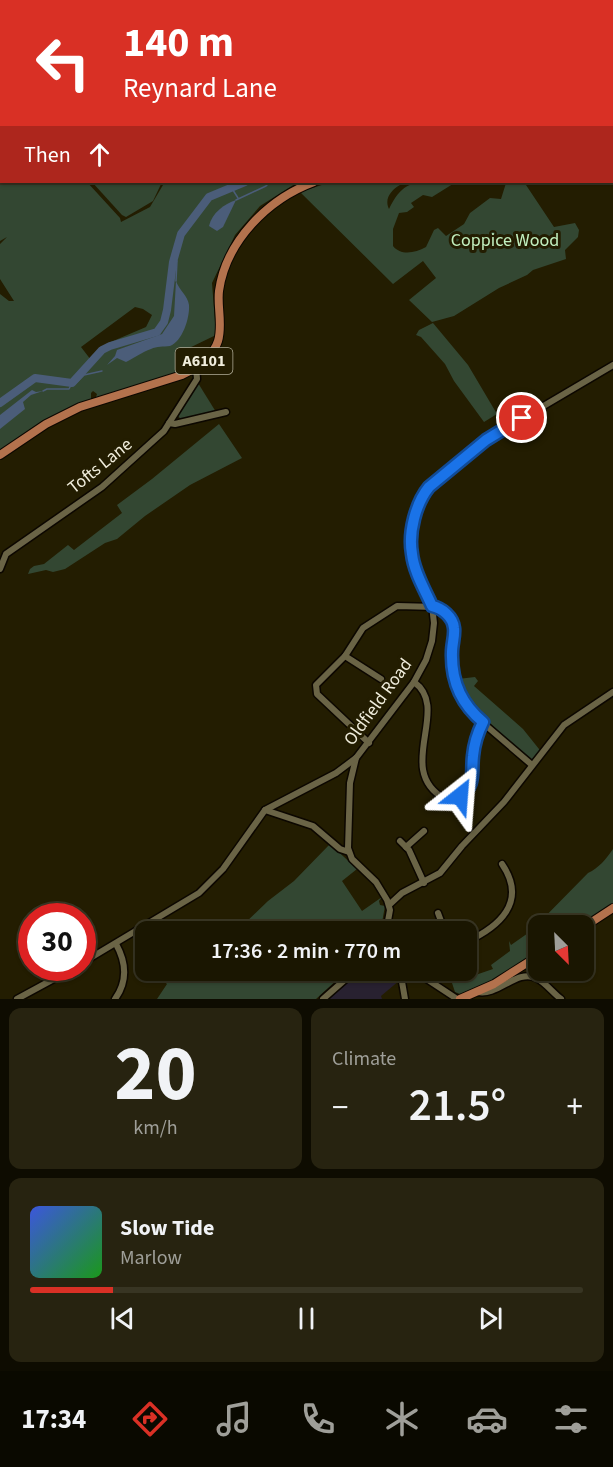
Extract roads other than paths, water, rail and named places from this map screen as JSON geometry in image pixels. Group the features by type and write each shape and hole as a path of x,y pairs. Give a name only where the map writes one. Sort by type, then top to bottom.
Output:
{"main road":[{"name":"A6101","path":"0,455 46,424 80,407 176,377 196,367 210,355 217,343 219,332 219,290 226,264 236,245 269,207 291,192 312,183"},
{"path":"594,920 613,908"},
{"path":"458,999 477,992 528,962"}],"street":[{"path":"432,606 413,560 412,538 421,496 442,474 486,440 613,365"},
{"name":"Tofts Lane","path":"0,569 6,554 102,487 158,436 197,379 196,367"},
{"path":"169,423 175,424 226,412"},
{"path":"369,743 316,690 319,681 345,656 363,628 394,608 432,606 441,609 453,623 452,656 457,685 466,706 532,765"},
{"name":"Oldfield Road","path":"96,955 199,893 223,869 266,810 336,772 356,758 414,682 426,660 432,641 434,623 432,606"},
{"path":"345,656 381,679"},
{"path":"414,682 422,689 428,707 422,769 431,789 444,799 460,796 470,786 473,777 474,749 483,722"},
{"path":"389,905 402,893 440,873 504,802 564,725 613,692"},
{"path":"356,758 350,783 347,838 349,852 354,862 380,888 389,905 388,921"},
{"path":"266,810 313,826 340,849 349,852"},
{"path":"406,847 424,831"},
{"path":"400,841 416,863 424,883"},
{"path":"477,936 496,925 507,912 512,887 502,864"},
{"path":"438,913 441,921"},
{"path":"116,944 122,956 125,976 124,984 116,999"},
{"path":"477,992 486,993 519,977 531,976 561,999"},
{"path":"16,999 50,981"},
{"path":"323,999 343,981"},
{"path":"402,981 405,999"},
{"path":"430,981 458,999"}],"water":[{"path":"236,200 223,227 217,231 209,226 219,210"},
{"path":"176,281 189,305 187,323 178,340 170,346 153,348 126,362 117,358 107,365 117,350 162,334 174,316"},
{"path":"32,390 43,391 31,395 23,402 25,409 0,429 0,415"}],"waterway":[{"path":"0,403 35,378 72,383 102,350 157,332 164,322 167,310 173,262 181,234 209,197 243,183"},
{"path":"236,200 269,183"},
{"path":"231,187 238,198"},
{"path":"174,258 177,261 176,281"},
{"path":"43,391 69,389 72,383 75,384 84,375 102,371"}],"park label":[{"name":"Coppice Wood","path":"505,240"}]}
